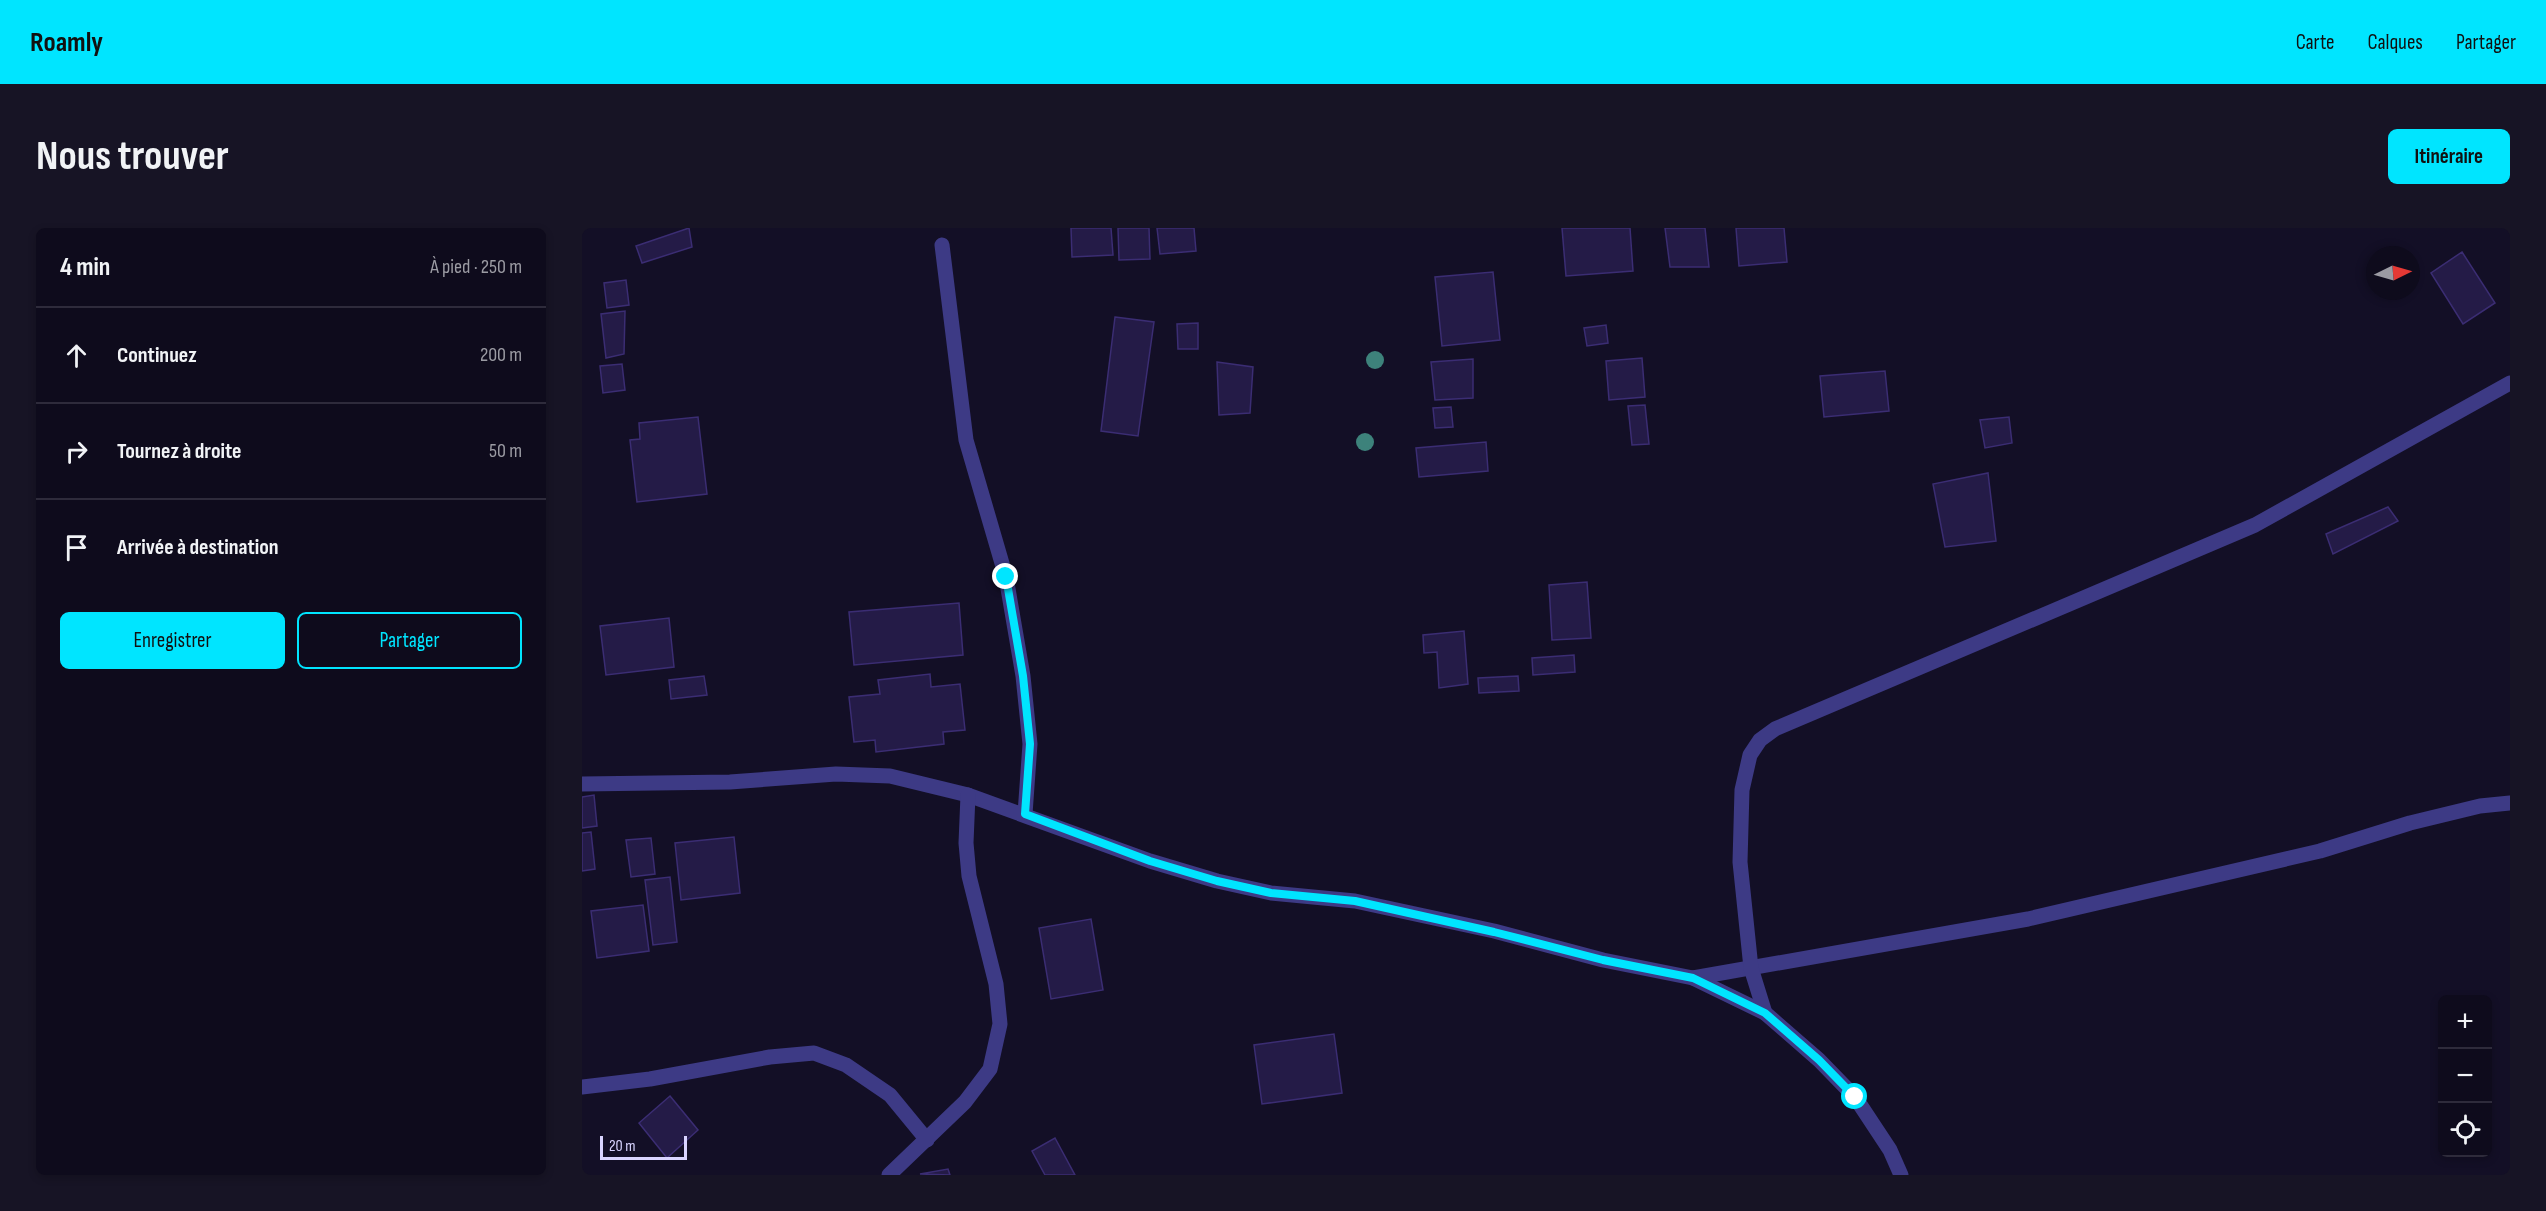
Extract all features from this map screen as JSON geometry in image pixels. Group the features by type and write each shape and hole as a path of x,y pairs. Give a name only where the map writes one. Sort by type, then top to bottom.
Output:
{"street":[{"path":"942,245 966,440 1006,577 1023,676 1030,744 1025,814"},
{"path":"1765,1013 1751,968 1740,862 1742,790 1750,755 1760,740 1775,729 2255,525 2510,383"},
{"path":"582,784 730,782 847,774 890,776 968,795 1150,861 1217,881 1271,893 1355,901 1494,932 1603,960 1693,978 1765,1013 1819,1060 1855,1097 1890,1150 1900,1175"},
{"path":"889,1175 965,1102 990,1069 1000,1024 996,984 969,876 966,843 968,795"},
{"path":"1693,978 2028,919 2320,851 2480,806 2510,803"},
{"path":"582,1087 650,1079 770,1057 814,1053 846,1065 890,1095 927,1140"}],"building":[{"path":"689,228 692,247 642,263 636,246"},
{"path":"1071,228 1111,228 1113,255 1072,257"},
{"path":"1118,228 1149,228 1150,259 1119,260"},
{"path":"1157,228 1194,228 1196,251 1160,254"},
{"path":"1562,228 1630,228 1633,271 1566,276"},
{"path":"1665,228 1705,228 1709,267 1670,267"},
{"path":"1736,228 1784,228 1787,262 1739,266"},
{"path":"2462,252 2495,303 2463,324 2431,273"},
{"path":"1493,272 1500,340 1442,346 1435,277"},
{"path":"626,280 629,305 607,308 604,283"},
{"path":"625,311 624,354 606,358 601,314"},
{"path":"1115,317 1154,322 1138,436 1101,431"},
{"path":"1198,323 1198,349 1178,349 1177,324"},
{"path":"1606,325 1608,343 1587,346 1584,328"},
{"path":"1642,358 1645,397 1609,400 1606,361"},
{"path":"1473,359 1473,398 1435,400 1431,362"},
{"path":"1217,362 1253,367 1250,413 1219,415"},
{"path":"622,364 625,390 603,393 600,366"},
{"path":"1885,371 1889,411 1824,417 1820,376"},
{"path":"1645,405 1649,444 1632,445 1628,406"},
{"path":"1451,407 1453,427 1435,428 1433,408"},
{"path":"698,417 707,494 637,502 630,440 640,439 639,423"},
{"path":"2009,417 2012,443 1985,448 1980,420"},
{"path":"1486,442 1488,471 1419,477 1416,448"},
{"path":"1988,473 1996,541 1945,547 1933,484"},
{"path":"2388,507 2398,521 2333,554 2326,534"},
{"path":"1587,582 1591,638 1552,640 1549,585"},
{"path":"959,603 963,655 854,665 849,612"},
{"path":"669,618 674,667 606,675 600,626"},
{"path":"1464,631 1468,684 1439,688 1437,652 1424,653 1423,635"},
{"path":"1574,655 1575,672 1533,675 1532,658"},
{"path":"930,674 931,687 960,684 965,730 943,732 944,744 876,752 875,740 854,742 849,697 880,694 878,680"},
{"path":"704,676 707,695 671,699 669,680"},
{"path":"1518,676 1519,691 1479,693 1478,678"},
{"path":"594,795 597,826 582,828 582,797"},
{"path":"591,832 595,869 582,871 582,833"},
{"path":"734,837 740,893 681,900 675,843"},
{"path":"651,838 655,874 631,877 626,840"},
{"path":"670,877 677,942 653,945 645,880"},
{"path":"643,905 649,951 597,958 591,911"},
{"path":"1091,919 1103,990 1051,999 1039,928"},
{"path":"1334,1034 1342,1093 1262,1104 1254,1045"},
{"path":"670,1096 698,1130 667,1158 639,1123"},
{"path":"1055,1138 1075,1175 1045,1175 1032,1151"},
{"path":"948,1169 950,1175 920,1174"}],"route":[{"path":"1006,577 1023,676 1030,744 1025,814 1150,861 1217,881 1271,893 1355,901 1494,932 1603,960 1693,978 1765,1013 1819,1060 1855,1097"}]}
